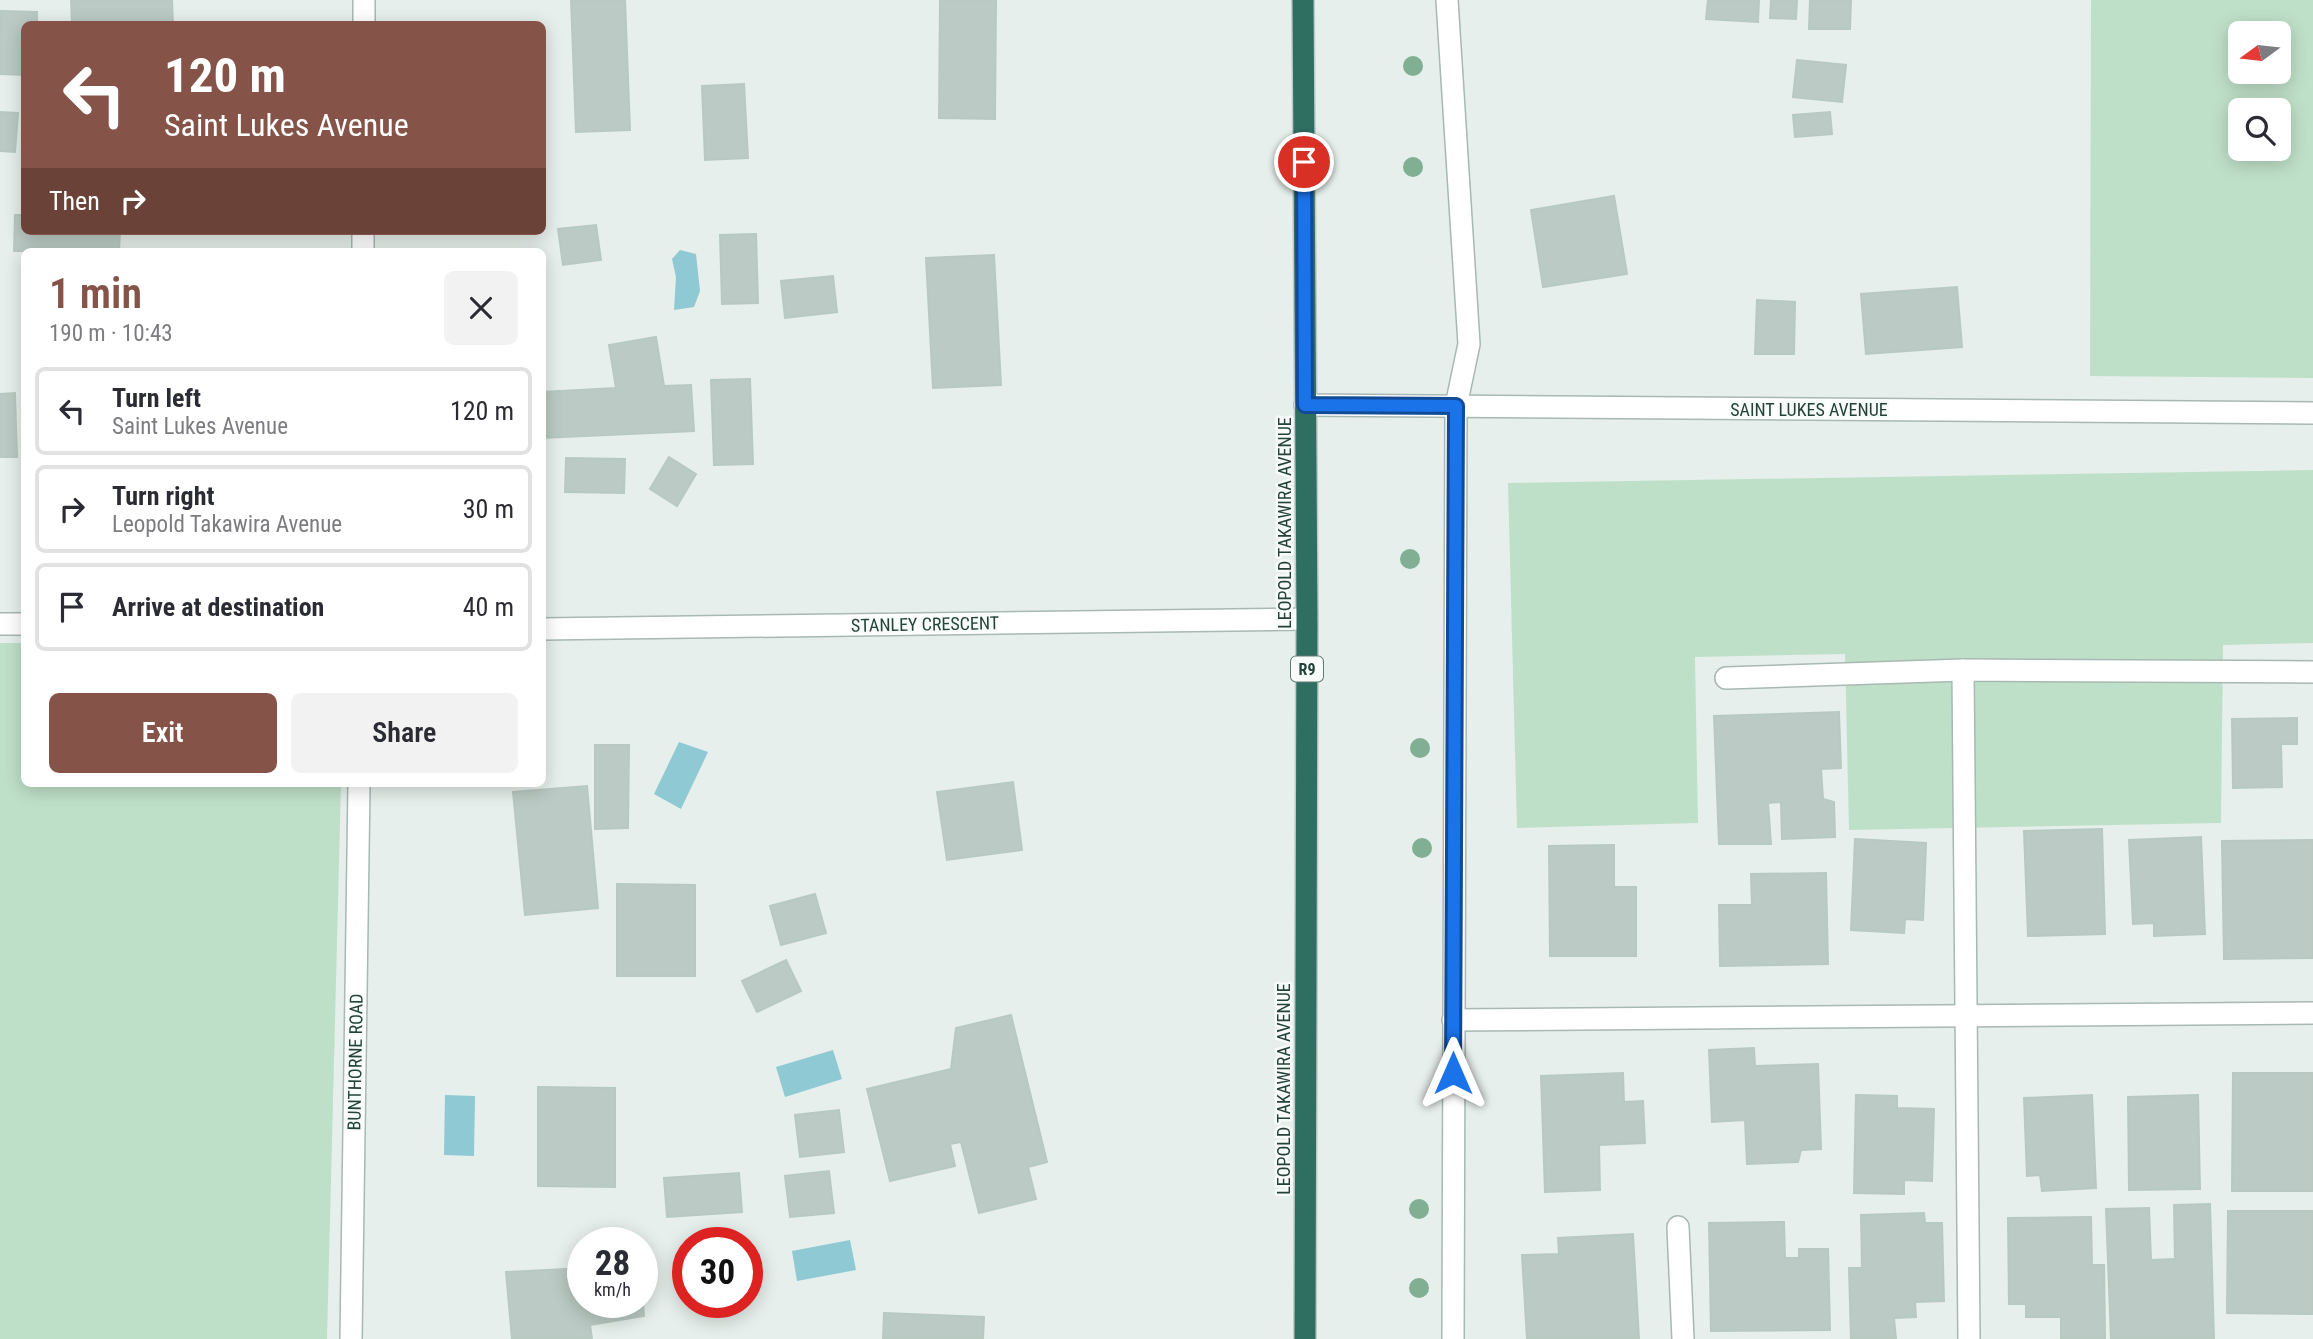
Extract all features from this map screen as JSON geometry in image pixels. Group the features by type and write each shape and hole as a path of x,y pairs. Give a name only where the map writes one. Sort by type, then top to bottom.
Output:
{"highway":[{"name":"LEOPOLD TAKAWIRA AVENUE","path":"1303,0 1307,620 1305,1339"}],"street":[{"path":"364,0 364,21"},
{"path":"1447,0 1469,344 1456,406 1452,1339"},
{"name":"SAINT LUKES AVENUE","path":"1305,405 2313,413"},
{"name":"STANLEY CRESCENT","path":"546,629 1307,620"},
{"path":"0,624 21,624"},
{"path":"1726,678 1963,670 2313,672"},
{"path":"1963,670 1969,1339"},
{"name":"BUNTHORNE ROAD","path":"351,1339 359,787"},
{"path":"1453,1020 1967,1018 2313,1013"},
{"path":"1678,1227 1683,1339"}],"green space":[{"path":"2091,0 2313,0 2313,378 2090,376"},
{"path":"2313,470 2313,643 2223,645 2221,823 1849,830 1845,654 1695,657 1698,823 1517,828 1508,483"},
{"path":"0,643 21,643 21,787 341,787 327,1339 0,1339"}],"water":[{"path":"680,250 696,254 700,291 694,307 674,310 676,277 672,259"},
{"path":"679,742 708,752 681,809 654,794"},
{"path":"833,1050 842,1079 785,1097 776,1067"},
{"path":"445,1095 475,1096 474,1156 444,1155"},
{"path":"850,1240 856,1270 797,1281 792,1251"}],"building":[{"path":"71,0 172,0 173,21 72,21"},
{"path":"571,0 625,0 630,130 576,132"},
{"path":"940,0 996,0 995,119 939,118"},
{"path":"1708,0 1759,0 1758,22 1706,19"},
{"path":"1771,0 1797,0 1796,19 1770,18"},
{"path":"1810,0 1851,0 1850,29 1809,29"},
{"path":"1,11 37,12 37,21 21,21 21,75 0,74"},
{"path":"1797,60 1846,65 1842,102 1793,97"},
{"path":"744,84 748,158 705,160 702,86"},
{"path":"0,112 18,113 15,152 0,151"},
{"path":"1830,112 1832,134 1795,137 1793,115"},
{"path":"1614,196 1627,274 1543,287 1531,210"},
{"path":"15,215 21,215 21,235 120,235 119,248 21,248 21,251 14,251"},
{"path":"596,225 601,260 563,265 558,229"},
{"path":"756,234 758,303 722,304 720,235"},
{"path":"994,255 1001,385 933,388 926,258"},
{"path":"833,276 837,312 785,318 781,281"},
{"path":"1957,287 1962,347 1866,354 1861,294"},
{"path":"1757,300 1795,302 1794,354 1755,354"},
{"path":"656,337 664,386 691,385 694,431 546,438 546,392 616,388 609,345"},
{"path":"750,379 753,464 714,465 711,380"},
{"path":"15,393 17,457 0,457 0,394"},
{"path":"669,457 696,474 677,506 650,489"},
{"path":"566,458 625,459 624,493 565,492"},
{"path":"1839,712 1841,768 1821,769 1823,799 1834,802 1835,837 1782,839 1781,802 1768,803 1771,844 1719,844 1714,716"},
{"path":"2297,718 2297,744 2281,744 2282,787 2233,788 2232,719"},
{"path":"595,745 629,745 628,828 595,829"},
{"path":"1013,782 1022,850 947,860 937,792"},
{"path":"587,786 598,908 525,915 513,792"},
{"path":"2102,829 2105,934 2028,936 2024,831"},
{"path":"2201,837 2205,934 2154,936 2154,923 2133,924 2129,840"},
{"path":"1855,839 1926,843 1923,920 1905,919 1904,933 1851,930"},
{"path":"2313,840 2313,958 2224,959 2222,841"},
{"path":"1614,845 1614,887 1636,887 1636,956 1550,956 1549,846"},
{"path":"1826,873 1828,964 1720,966 1719,905 1752,905 1751,874"},
{"path":"617,884 695,885 695,976 617,976"},
{"path":"815,894 826,933 781,945 770,906"},
{"path":"786,960 801,991 757,1012 742,981"},
{"path":"1011,1015 1047,1162 1028,1167 1036,1199 979,1213 961,1142 950,1144 955,1166 890,1181 867,1089 951,1069 956,1028"},
{"path":"1754,1048 1755,1066 1818,1064 1821,1149 1801,1150 1798,1162 1747,1164 1745,1120 1712,1122 1709,1050"},
{"path":"1623,1073 1624,1102 1643,1101 1645,1143 1599,1145 1600,1190 1545,1192 1541,1076"},
{"path":"2233,1073 2313,1073 2313,1191 2232,1191"},
{"path":"538,1087 615,1088 615,1187 538,1186"},
{"path":"1856,1095 1897,1096 1897,1108 1934,1109 1932,1181 1904,1180 1904,1194 1854,1193"},
{"path":"2092,1095 2096,1188 2042,1191 2040,1175 2027,1176 2024,1098"},
{"path":"2198,1095 2200,1189 2129,1190 2128,1097"},
{"path":"839,1110 844,1152 800,1157 795,1115"},
{"path":"829,1171 834,1213 790,1217 785,1176"},
{"path":"739,1173 742,1212 667,1217 664,1178"},
{"path":"2210,1204 2214,1339 2111,1339 2106,1209 2149,1208 2151,1260 2175,1259 2174,1205"},
{"path":"2228,1211 2313,1211 2313,1314 2227,1313"},
{"path":"1924,1213 1925,1223 1942,1223 1944,1301 1915,1302 1916,1317 1894,1318 1896,1339 1851,1339 1849,1268 1862,1268 1861,1215"},
{"path":"2091,1217 2092,1265 2104,1265 2105,1339 2061,1339 2061,1317 2026,1317 2026,1304 2009,1304 2008,1218"},
{"path":"1784,1222 1785,1258 1799,1258 1799,1249 1828,1249 1830,1330 1711,1331 1709,1223"},
{"path":"1633,1234 1639,1339 1527,1339 1522,1255 1559,1254 1558,1238"},
{"path":"567,1269 567,1318 632,1318 590,1325 592,1339 512,1339 506,1272"},
{"path":"884,1313 984,1317 983,1339 883,1339"}],"route":[{"path":"1304,162 1305,405 1456,406 1453,1073"}]}
